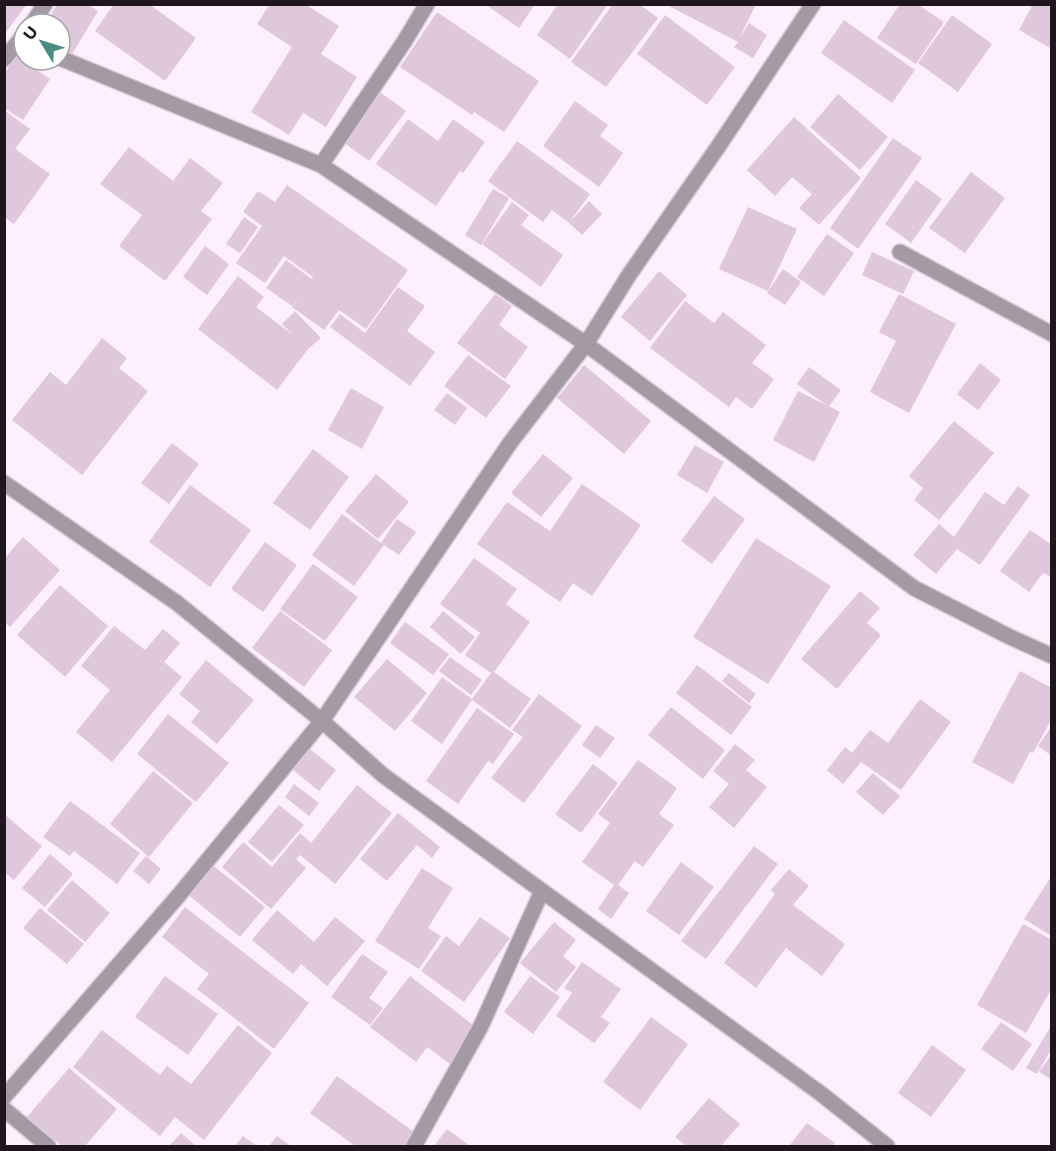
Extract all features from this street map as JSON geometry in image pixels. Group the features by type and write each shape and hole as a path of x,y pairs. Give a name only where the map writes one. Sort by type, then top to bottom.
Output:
{"street":[{"path":"321,165 404,42 426,4"},
{"path":"4,1097 180,895 322,721 510,443 586,344 629,275 813,4"},
{"path":"72,63 321,165 586,344 914,588 1052,656"},
{"path":"900,252 1052,334"},
{"path":"4,483 177,603 322,721 384,776 820,1093 887,1146"},
{"path":"414,1146 481,1026 542,891"},
{"path":"4,1109 48,1146"}],"building":[{"path":"4,4 27,4 21,12 12,12 12,24 4,35"},
{"path":"57,4 87,4 98,11 72,54 72,12 53,12"},
{"path":"114,4 149,4 196,38 165,81 95,31"},
{"path":"270,4 305,4 339,26 321,54 357,77 326,127 303,113 289,135 251,112 292,47 257,24"},
{"path":"485,4 535,4 519,28"},
{"path":"558,4 608,4 570,59 537,35"},
{"path":"613,4 639,4 658,18 606,87 571,62"},
{"path":"665,4 756,4 739,39 749,23 767,35 753,58 734,47 738,42"},
{"path":"900,4 917,4 944,22 916,64 877,38"},
{"path":"1033,4 1052,4 1052,49 1019,30"},
{"path":"437,12 539,81 504,132 474,112 472,115 400,67"},
{"path":"665,15 735,67 707,105 637,54"},
{"path":"952,15 992,44 958,92 918,63"},
{"path":"844,20 915,70 892,103 821,53"},
{"path":"12,62 12,72 40,72 50,79 23,120 4,108 4,74"},
{"path":"380,92 406,111 369,161 343,142"},
{"path":"838,94 888,137 860,170 810,127"},
{"path":"575,101 608,125 600,136 623,153 599,187 543,146"},
{"path":"4,110 30,129 15,149 50,174 14,224 4,217"},
{"path":"794,117 861,178 819,225 799,208 812,194 792,177 775,196 747,170"},
{"path":"408,119 438,141 453,119 485,142 463,173 460,171 436,206 376,164"},
{"path":"893,138 922,158 858,249 830,228"},
{"path":"517,141 590,194 569,223 552,210 543,222 488,181"},
{"path":"129,147 173,181 190,158 223,183 201,211 212,219 165,281 119,246 142,215 100,184"},
{"path":"971,172 1005,198 965,253 929,228"},
{"path":"916,180 942,199 911,243 885,224"},
{"path":"287,185 408,270 366,329 339,310 324,330 292,307 300,297 292,306 266,288 286,260 312,279 313,277 284,256 265,283 236,263 262,226 243,212 258,191 275,202"},
{"path":"493,189 509,198 481,245 465,235"},
{"path":"589,201 602,214 582,235 569,223"},
{"path":"512,202 529,215 521,225 563,255 541,287 482,244"},
{"path":"748,207 797,229 768,291 719,269"},
{"path":"244,217 258,227 240,253 226,244"},
{"path":"827,234 854,253 824,296 797,277"},
{"path":"205,246 229,264 207,295 183,277"},
{"path":"872,252 914,271 903,294 862,275"},
{"path":"783,269 801,282 785,305 767,293"},
{"path":"659,271 687,295 650,341 621,317"},
{"path":"238,276 264,297 256,307 293,335 282,324 295,311 321,338 308,349 277,390 198,329"},
{"path":"398,287 425,306 407,331 435,352 410,386 330,327 340,314 365,333"},
{"path":"495,294 512,306 499,325 528,347 505,379 457,343"},
{"path":"899,294 956,324 909,413 870,392 896,341 879,332"},
{"path":"685,301 714,323 723,312 766,345 752,363 774,379 752,409 736,397 729,407 650,348"},
{"path":"102,338 127,358 119,368 148,391 82,475 12,420 50,372 66,385"},
{"path":"468,355 511,386 486,418 444,386"},
{"path":"980,363 1001,380 978,410 957,394"},
{"path":"584,365 651,421 624,454 557,398"},
{"path":"809,367 841,390 829,406 840,412 814,462 773,440 798,391 828,406 797,384"},
{"path":"351,388 384,407 362,449 328,430"},
{"path":"447,393 467,408 455,425 434,410"},
{"path":"954,421 994,453 939,520 914,500 923,488 909,476"},
{"path":"172,443 199,464 169,504 141,483"},
{"path":"695,445 724,462 707,493 677,475"},
{"path":"313,449 349,477 310,530 273,503"},
{"path":"543,454 573,478 541,517 511,493"},
{"path":"376,474 409,502 378,539 345,511"},
{"path":"582,484 641,525 592,596 573,583 560,602 477,544 507,502 550,531"},
{"path":"190,485 251,530 210,587 149,542"},
{"path":"1018,486 1030,495 980,565 957,549 936,574 913,555 939,524 954,537 985,492 1004,505"},
{"path":"714,496 745,519 712,564 681,541"},
{"path":"342,514 381,543 397,519 416,532 399,555 384,545 354,586 312,555"},
{"path":"1030,530 1052,545 1052,577 1043,573 1029,592 1000,571"},
{"path":"23,537 60,570 10,627 4,622 4,559"},
{"path":"756,538 831,586 768,684 693,637"},
{"path":"265,542 297,565 263,612 231,589"},
{"path":"474,558 517,589 506,604 530,622 494,672 531,699 510,728 472,700 442,744 411,721 442,677 472,699 491,673 465,655 480,633 440,604"},
{"path":"313,564 358,597 325,641 280,609"},
{"path":"60,585 108,626 65,677 17,635"},
{"path":"860,591 880,608 867,623 881,635 837,689 801,659"},
{"path":"280,611 332,650 304,687 252,648"},
{"path":"443,611 475,637 461,654 430,627"},
{"path":"405,622 449,654 433,675 390,643"},
{"path":"114,626 145,650 163,629 180,643 164,662 182,677 112,762 76,732 110,690 81,666"},
{"path":"450,657 482,680 471,695 439,671"},
{"path":"387,659 427,693 395,731 354,697"},
{"path":"206,660 254,700 217,744 191,722 200,711 179,694"},
{"path":"697,665 752,707 731,735 676,693"},
{"path":"1020,671 1052,688 1052,718 1013,784 972,762"},
{"path":"729,673 756,694 749,703 722,681"},
{"path":"539,694 582,726 524,803 491,778 523,737 512,730"},
{"path":"920,699 951,722 901,790 861,762 843,784 827,770 845,747 852,753 870,730 888,743"},
{"path":"671,707 725,750 703,779 648,735"},
{"path":"477,708 514,734 493,764 488,761 458,804 426,781"},
{"path":"168,714 229,763 196,802 137,754"},
{"path":"596,725 615,738 600,758 582,745"},
{"path":"1052,726 1052,756 1038,746"},
{"path":"735,744 755,760 746,770 767,787 734,828 709,807 729,784 713,771"},
{"path":"310,749 336,770 319,791 293,770"},
{"path":"638,760 677,788 659,814 674,825 643,867 635,861 618,885 629,893 611,919 598,909 614,885 582,862 610,823 598,814"},
{"path":"593,764 618,783 581,833 555,814"},
{"path":"153,771 193,803 149,857 110,824"},
{"path":"873,773 900,796 883,815 856,792"},
{"path":"294,784 319,803 309,816 285,797"},
{"path":"357,785 392,813 335,884 300,855 296,859 306,868 271,909 222,867 243,842 272,867 300,833 311,843"},
{"path":"70,801 140,853 117,884 74,851 70,856 43,837"},
{"path":"279,805 304,825 272,862 248,842"},
{"path":"398,813 440,847 432,858 417,845 387,881 360,859"},
{"path":"4,814 42,846 14,880 4,872"},
{"path":"754,846 778,864 706,959 681,941"},
{"path":"50,854 73,874 45,907 22,888"},
{"path":"146,856 161,869 149,884 133,871"},
{"path":"681,862 714,887 679,935 646,911"},
{"path":"210,863 265,907 240,937 186,893"},
{"path":"422,868 453,888 428,928 441,936 419,969 375,941"},
{"path":"789,869 809,886 793,905 845,944 822,976 786,948 756,988 724,963 775,894 771,890"},
{"path":"1052,875 1052,932 1050,935 1024,919"},
{"path":"72,880 110,913 85,942 47,910"},
{"path":"185,907 309,1003 274,1049 197,989 209,974 162,937"},
{"path":"40,908 84,944 67,964 23,928"},
{"path":"277,910 314,942 335,917 365,941 327,986 301,964 293,974 252,940"},
{"path":"480,917 510,938 464,1002 421,971 446,936 459,946"},
{"path":"554,922 576,940 563,956 576,967 556,992 520,963"},
{"path":"1023,924 1052,940 1052,988 1026,1033 977,1005"},
{"path":"362,954 388,972 369,998 383,1008 370,1025 331,997"},
{"path":"582,962 621,989 601,1017 610,1023 594,1043 556,1016 572,993 564,988"},
{"path":"165,976 218,1014 188,1055 135,1017"},
{"path":"410,976 477,1028 450,1064 427,1047 416,1062 370,1027"},
{"path":"530,976 560,997 533,1034 504,1012"},
{"path":"651,1017 688,1044 640,1110 603,1082"},
{"path":"1001,1022 1032,1044 1013,1071 981,1049"},
{"path":"1052,1024 1052,1048 1037,1074 1026,1068"},
{"path":"238,1025 272,1053 204,1140 175,1117 160,1136 73,1067 102,1030 160,1075 167,1066 191,1084"},
{"path":"932,1045 966,1070 931,1117 898,1093"},
{"path":"1052,1054 1052,1080 1039,1072"},
{"path":"69,1068 117,1109 85,1146 62,1146 27,1117"},
{"path":"337,1076 414,1132 404,1146 355,1146 310,1113"},
{"path":"709,1098 740,1124 721,1146 686,1146 675,1137"},
{"path":"807,1123 835,1143 832,1146 789,1146"},
{"path":"447,1129 470,1146 434,1146"},
{"path":"181,1133 196,1146 169,1146"},
{"path":"243,1136 257,1146 235,1146"},
{"path":"277,1136 291,1146 269,1146"}]}
